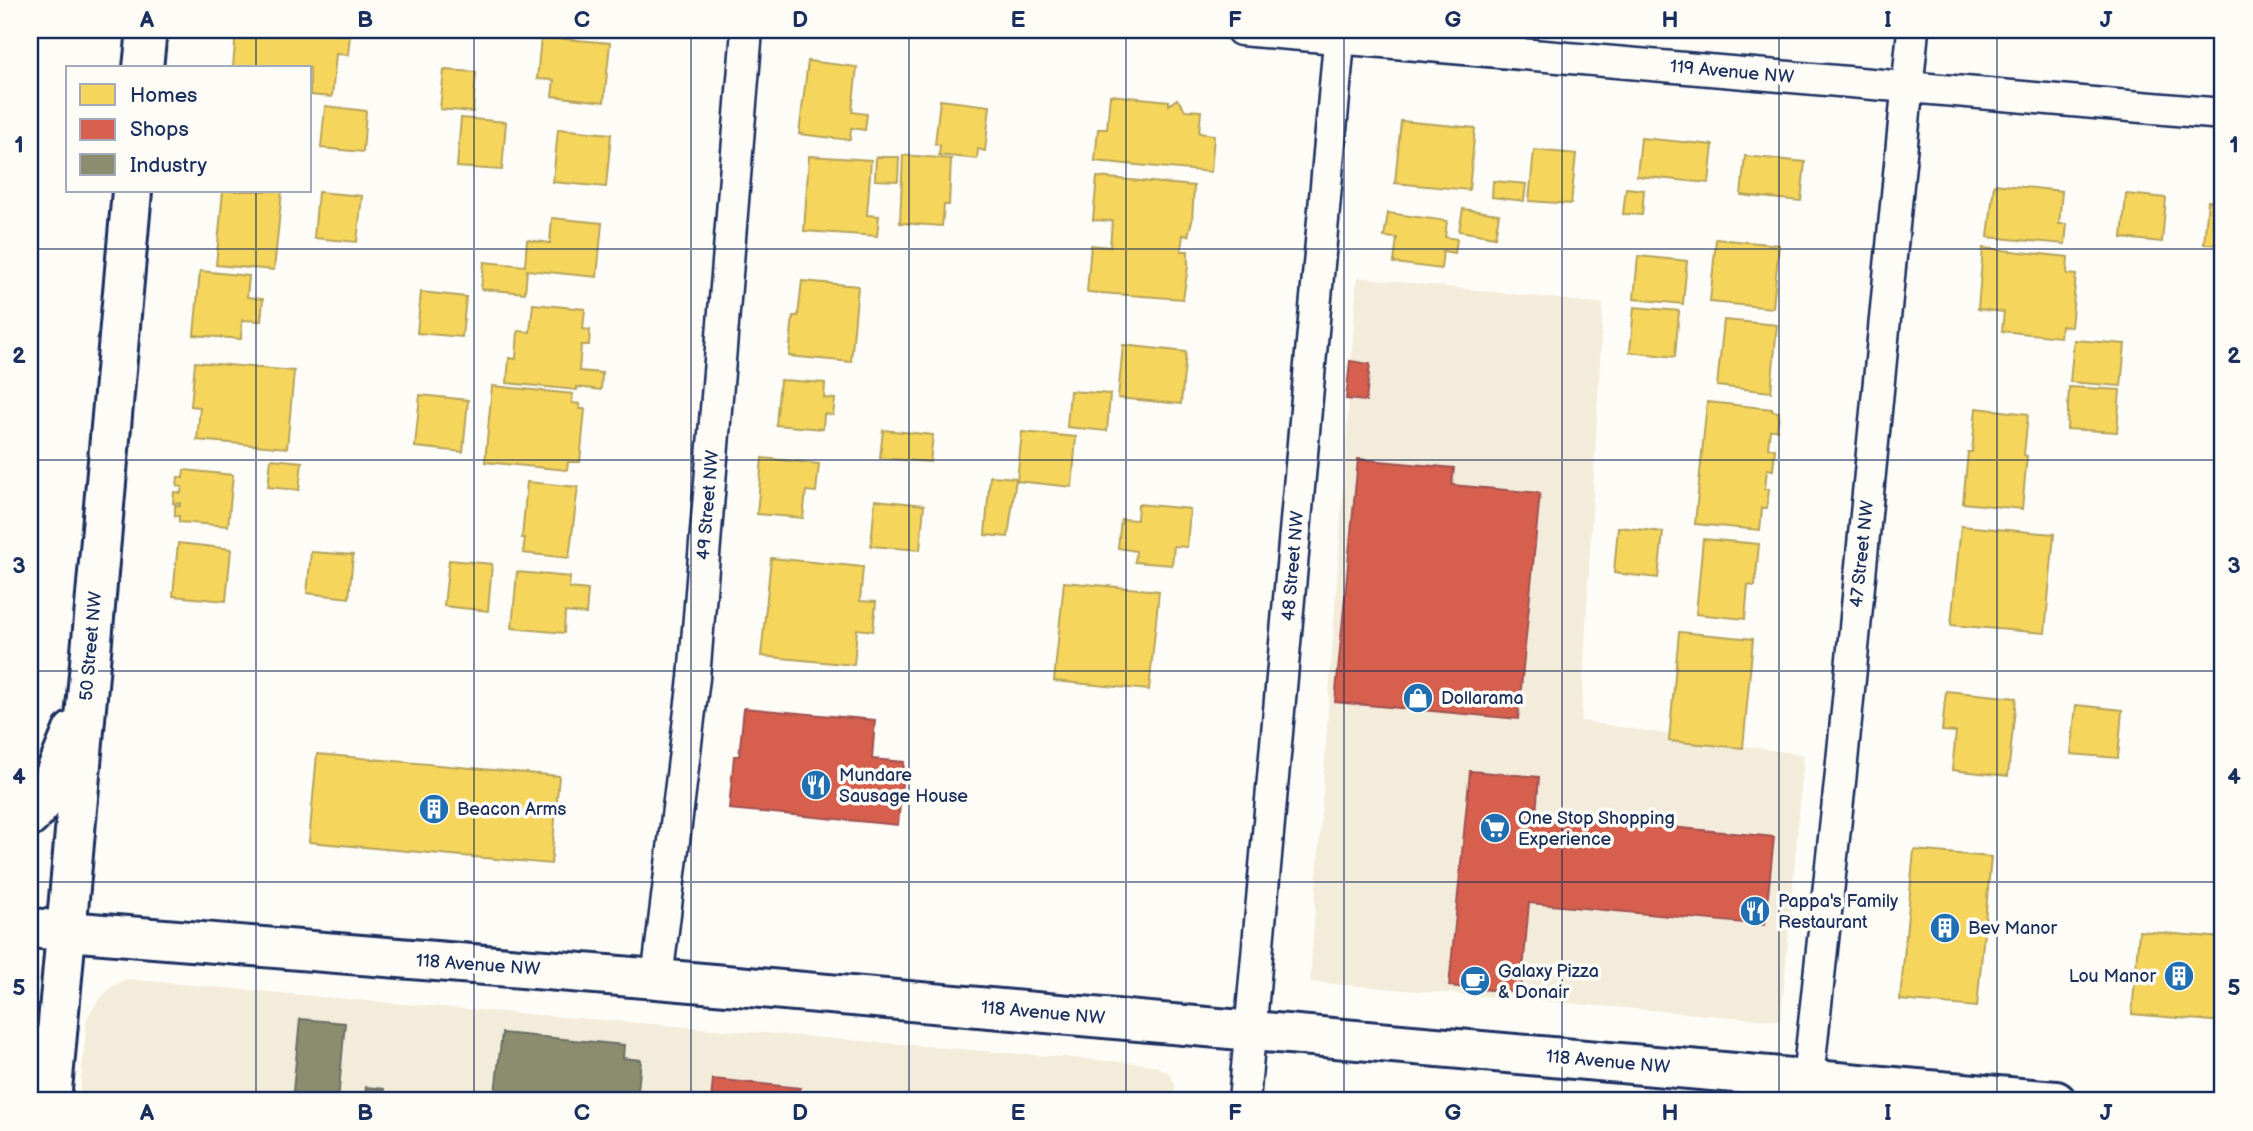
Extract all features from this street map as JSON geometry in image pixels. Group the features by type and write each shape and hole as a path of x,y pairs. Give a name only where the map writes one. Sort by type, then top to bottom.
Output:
{"main road":[{"path":"143,66 147,30"},
{"name":"50 Street NW","path":"51,1101 132,192"},
{"path":"30,817 44,801 86,701"},
{"name":"118 Avenue NW","path":"30,928 657,979 2056,1101"}],"street":[{"name":"49 Street NW","path":"657,979 694,678 747,30"},
{"name":"119 Avenue NW","path":"1241,30 1340,34 2223,114"},
{"name":"47 Street NW","path":"1808,1079 1840,782 1913,30"},
{"name":"48 Street NW","path":"1244,1101 1340,34"}],"shaded area":[{"path":"1357,277 1603,304 1581,721 1804,755 1781,1021 1310,982"},
{"path":"126,979 1147,1064 1170,1074 1175,1085 1174,1101 79,1101 87,1018 111,987"}],"building: Homes":[{"path":"236,30 337,30 336,34 350,35 348,55 336,54 332,97 312,95 312,66 233,66"},
{"path":"541,37 610,43 604,102 552,96 554,80 537,79"},
{"path":"30,57 34,57 32,72 30,72"},
{"path":"808,61 857,67 852,112 867,114 865,130 851,128 850,140 799,134"},
{"path":"444,70 476,72 473,112 440,109"},
{"path":"1110,95 1169,101 1169,105 1177,99 1185,110 1201,111 1199,133 1214,135 1211,172 1095,161 1098,129 1107,129"},
{"path":"940,100 990,106 985,151 978,149 977,159 939,155 940,145 935,144"},
{"path":"325,106 366,111 363,152 321,148"},
{"path":"461,118 506,122 502,170 457,167"},
{"path":"1401,121 1475,128 1469,190 1395,183"},
{"path":"558,129 611,134 606,187 553,182"},
{"path":"1641,138 1713,145 1709,183 1637,176"},
{"path":"1534,150 1576,154 1571,204 1529,201"},
{"path":"903,155 951,159 949,205 944,205 942,226 900,223"},
{"path":"809,156 871,160 867,215 879,216 877,236 804,231"},
{"path":"1745,156 1805,162 1801,201 1741,195"},
{"path":"876,157 899,157 898,181 875,180"},
{"path":"1097,177 1194,186 1192,221 1188,236 1183,235 1181,251 1188,251 1183,299 1087,292 1091,245 1110,247 1112,221 1093,220"},
{"path":"1493,181 1526,184 1524,201 1492,197"},
{"path":"1994,184 2062,191 2059,224 2067,224 2065,244 1988,237"},
{"path":"1626,188 1644,190 1642,215 1623,214"},
{"path":"223,192 282,192 274,270 216,265"},
{"path":"318,192 362,196 357,242 314,238"},
{"path":"2126,194 2166,198 2162,242 2122,238"},
{"path":"2208,201 2223,203 2223,245 2204,244"},
{"path":"1463,209 1499,214 1495,237 1459,231"},
{"path":"1388,213 1447,221 1445,237 1457,239 1455,253 1443,251 1441,269 1394,263 1397,238 1384,237"},
{"path":"552,218 602,223 597,277 527,270 525,293 481,289 484,262 525,266 527,240 550,243"},
{"path":"1716,239 1779,245 1773,308 1710,302"},
{"path":"1983,248 2068,257 2067,274 2076,275 2071,327 2061,326 2060,337 2002,331 2004,312 1978,309"},
{"path":"1638,256 1687,261 1683,304 1634,299"},
{"path":"200,271 249,276 247,297 263,299 261,321 242,320 241,339 194,335"},
{"path":"802,281 858,286 851,362 789,356 793,316 798,316"},
{"path":"421,292 466,297 462,337 417,333"},
{"path":"533,304 585,309 583,329 590,330 589,345 581,345 579,371 602,373 601,390 507,383 509,358 516,359 518,331 530,332"},
{"path":"1634,307 1679,311 1675,357 1630,352"},
{"path":"1724,320 1777,325 1771,392 1717,386"},
{"path":"2074,340 2125,344 2121,386 2070,382"},
{"path":"1123,345 1186,352 1181,404 1118,398"},
{"path":"195,362 294,371 287,448 197,440 200,407 191,406"},
{"path":"780,380 825,383 824,398 835,399 833,415 824,414 823,429 776,425"},
{"path":"492,386 573,394 572,403 580,404 580,409 585,409 580,462 568,462 567,470 485,462"},
{"path":"2069,387 2120,390 2117,432 2067,429"},
{"path":"1070,391 1110,394 1107,431 1067,427"},
{"path":"420,395 468,400 463,452 415,447"},
{"path":"1707,402 1779,412 1777,430 1770,430 1768,448 1775,449 1773,470 1767,469 1767,508 1762,508 1760,530 1695,524"},
{"path":"1976,408 2028,414 2022,509 1963,503"},
{"path":"883,430 933,435 930,462 880,458"},
{"path":"1022,432 1076,437 1072,487 1017,481"},
{"path":"762,458 819,464 816,492 806,491 803,518 757,514"},
{"path":"271,459 302,462 299,490 268,487"},
{"path":"184,470 233,475 228,526 179,522 179,516 175,516 175,505 180,506 180,503 173,503 174,492 181,493 182,487 177,486 178,477 183,478"},
{"path":"990,476 1016,478 1008,537 985,535"},
{"path":"527,482 578,487 569,558 523,553"},
{"path":"875,500 924,505 920,550 871,546"},
{"path":"1138,504 1190,509 1187,547 1174,546 1172,565 1135,562 1136,551 1118,548 1121,519 1137,520"},
{"path":"1961,526 2054,534 2045,633 1951,625"},
{"path":"1618,527 1663,532 1658,578 1614,573"},
{"path":"1703,539 1759,544 1755,586 1748,585 1745,619 1696,614"},
{"path":"178,543 231,549 226,601 173,596"},
{"path":"311,552 353,555 349,598 307,593"},
{"path":"771,558 863,567 860,601 876,602 873,631 857,629 854,665 761,656"},
{"path":"449,560 492,564 488,611 444,606"},
{"path":"517,572 570,577 569,588 588,590 586,614 565,612 564,633 512,628"},
{"path":"1064,582 1159,591 1149,690 1054,681"},
{"path":"1679,632 1753,639 1743,748 1669,741"},
{"path":"1946,691 2016,698 2008,776 1952,770 1956,732 1942,731"},
{"path":"2076,705 2122,710 2118,758 2071,754"},
{"name":"Beacon Arms","path":"317,754 559,776 551,864 309,842"},
{"name":"Bev Manor","path":"1914,850 1991,857 1977,1007 1900,1000"},
{"name":"Lou Manor","path":"2139,931 2223,938 2223,1022 2132,1014"}],"building: Shops":[{"path":"1350,361 1370,364 1366,401 1346,399"},
{"path":"1358,459 1454,468 1452,485 1540,493 1518,719 1335,702"},
{"name":"Mundare Sausage House","path":"744,708 875,720 872,759 904,762 898,825 729,809 734,756 739,756"},
{"path":"1470,771 1539,777 1536,814 1774,837 1765,925 1529,903 1521,993 1449,986"},
{"path":"713,1079 800,1088 798,1101 711,1101"}],"building: Industry":[{"path":"300,1019 345,1023 338,1101 292,1101"},
{"path":"502,1033 624,1045 623,1058 641,1060 637,1101 494,1101"},
{"path":"366,1087 384,1089 383,1101 364,1101"}],"place":[{"name":"Dollarama","path":"1418,698"},
{"name":"Mundare Sausage House","path":"816,785"},
{"name":"Beacon Arms","path":"434,809"},
{"name":"One Stop Shopping Experience","path":"1495,828"},
{"name":"Pappa's Family Restaurant","path":"1755,911"},
{"name":"Bev Manor","path":"1945,928"},
{"name":"Lou Manor","path":"2179,976"},
{"name":"Galaxy Pizza & Donair","path":"1475,981"}]}
